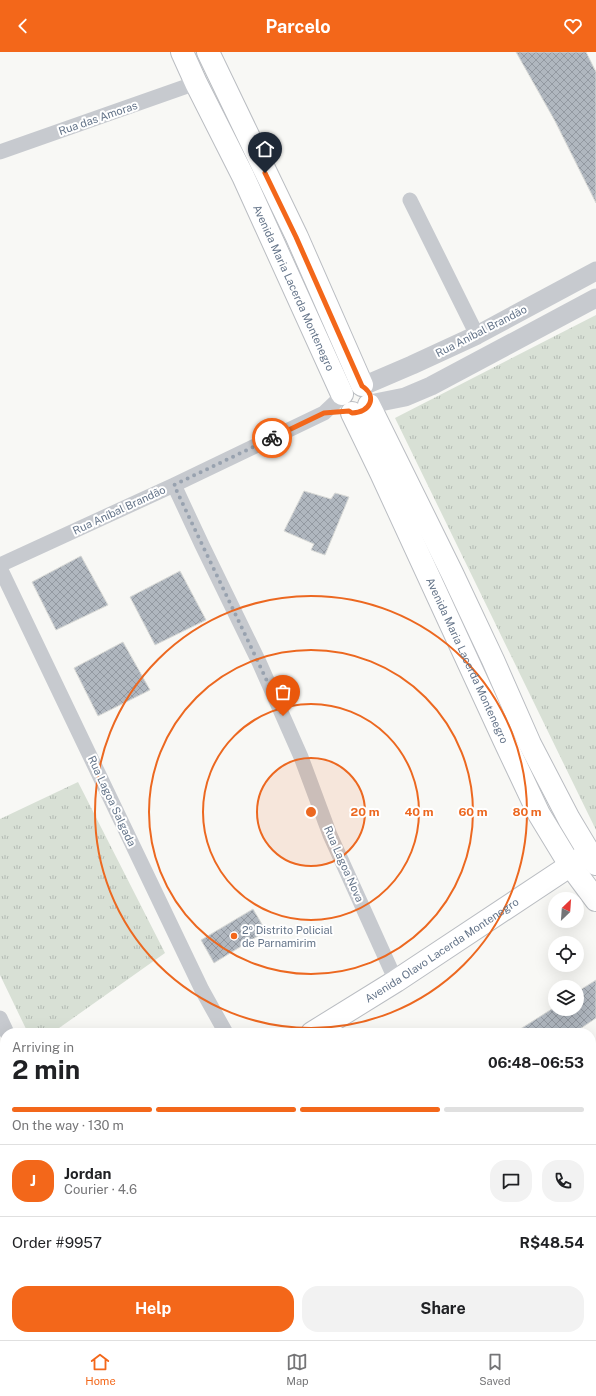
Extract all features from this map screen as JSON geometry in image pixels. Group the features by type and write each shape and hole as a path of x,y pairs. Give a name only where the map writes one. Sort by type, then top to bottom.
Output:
{"main road":[{"name":"Avenida Maria Lacerda Montenegro","path":"182,52 246,183 356,399 452,573 530,744 568,819 593,859"},
{"name":"Avenida Maria Lacerda Montenegro","path":"208,52 296,237 356,399 381,473 544,824 570,865 596,900"},
{"name":"Avenida Olavo Lacerda Montenegro","path":"320,1028 396,981 570,865 593,859"}],"street":[{"name":"Rua das Amoras","path":"0,152 196,83"},
{"path":"410,200 477,335"},
{"name":"Rua Aníbal Brandão","path":"0,565 356,399 412,365 477,335 596,271"},
{"path":"356,399 405,397 431,386 596,298"},
{"name":"Rua Lagoa Nova","path":"174,485 259,662 295,744 330,835 396,981"},
{"name":"Rua Lagoa Salgada","path":"0,568 199,984 223,1028"},
{"path":"0,1018 5,1028"}],"green space":[{"path":"596,315 596,830 395,418"},
{"path":"78,782 165,953 59,1028 26,1028 0,975 0,819"}],"building":[{"path":"516,52 586,52 596,72 596,203 555,121"},
{"path":"304,491 331,499 335,493 349,497 325,555 311,550 314,544 284,531"},
{"path":"81,556 108,605 56,630 32,582"},
{"path":"180,571 206,620 155,645 130,597"},
{"path":"123,642 150,690 98,716 74,668"},
{"name":"2º Distrito Policial de Parnamirim","path":"253,909 266,931 214,963 201,940"},
{"path":"596,980 596,1018 581,1028 522,1028 548,1011 548,1016 584,1016 584,988"}],"way so far":[{"path":"272,438 174,485 259,662 283,716"}],"place":[{"name":"2º Distrito Policial de Parnamirim","path":"234,936"}],"route":[{"path":"265,173 296,237 362,386 370,394 370,404 362,412 352,413 349,411 324,413 272,438"}]}
